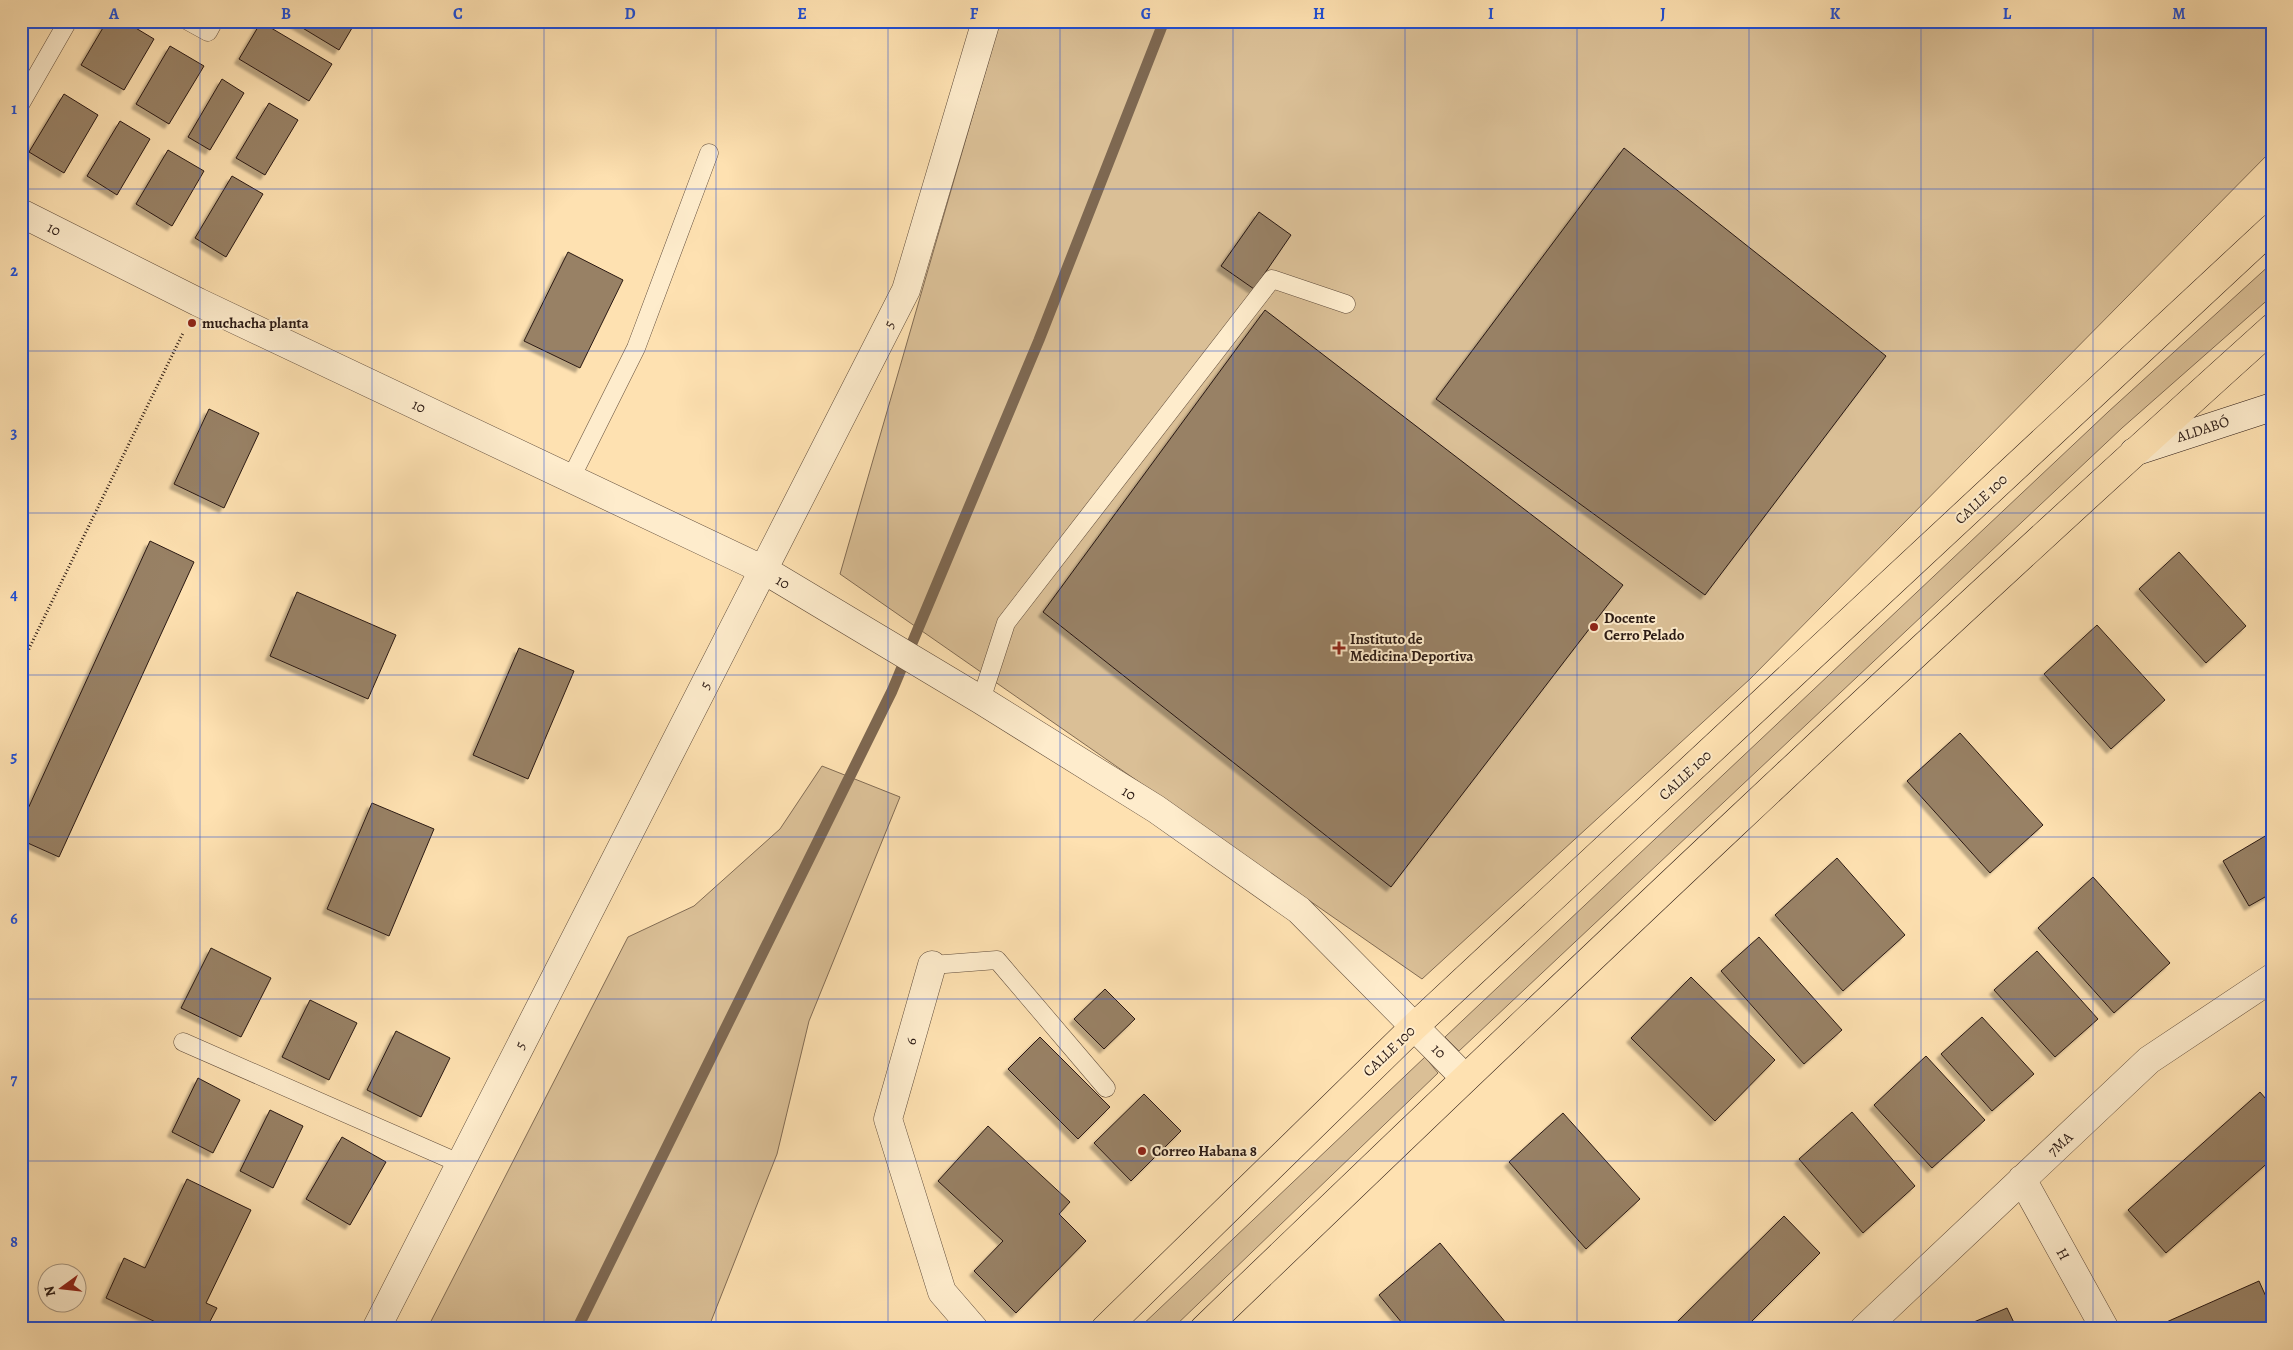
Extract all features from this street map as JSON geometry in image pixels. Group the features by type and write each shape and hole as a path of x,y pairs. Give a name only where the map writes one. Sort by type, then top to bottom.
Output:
{"highway":[{"name":"CALLE 100","path":"1105,1329 1415,1026 2272,228"},
{"path":"1204,1329 1465,1078 2134,452 2272,328"}],"street":[{"name":"5","path":"376,1329 906,290 986,21"},
{"name":"10","path":"21,213 198,302 764,570 981,700 1156,809 1299,910 1465,1078"},
{"name":"ALDABÓ","path":"2134,452 2272,407"},
{"name":"6","path":"932,965 888,1119 942,1292 974,1329"},
{"name":"7MA","path":"1864,1329 2149,1060 2272,978"},
{"name":"H","path":"2022,1179 2105,1329"}],"lane":[{"path":"21,104 68,21"},
{"path":"188,21 208,32 214,21"},
{"path":"571,478 636,348 709,153"},
{"path":"981,700 1006,623 1272,279 1346,304"},
{"name":"6","path":"932,965 997,960 1106,1088"},
{"path":"183,1042 459,1163"}],"path":[{"path":"21,665 198,302"}],"shaded area":[{"path":"1000,21 2272,21 2272,150 1750,679 1422,979 840,574"},
{"path":"2272,263 2272,296 2122,428 1459,1051 1445,1037 2108,412"},
{"path":"822,766 900,797 809,1021 777,1154 708,1329 427,1329 628,937 694,906 780,829"},
{"path":"1425,1057 1438,1073 1172,1329 1138,1329"}],"building":[{"path":"107,21 124,21 154,39 124,90 81,65"},
{"path":"291,21 351,21 355,23 339,50"},
{"path":"261,22 332,64 309,101 239,59"},
{"path":"170,46 204,66 169,124 136,104"},
{"path":"222,79 244,93 210,150 188,137"},
{"path":"64,94 98,115 64,173 29,152"},
{"path":"269,103 298,120 265,175 236,158"},
{"path":"120,121 150,139 117,195 87,176"},
{"path":"1624,148 1886,356 1705,595 1436,399"},
{"path":"168,150 204,171 172,226 136,204"},
{"path":"232,176 263,194 226,257 195,238"},
{"path":"1259,212 1291,235 1254,289 1221,266"},
{"path":"568,252 623,280 580,368 524,341"},
{"path":"1265,310 1623,585 1391,887 1043,612"},
{"path":"209,409 259,433 224,508 174,484"},
{"path":"150,541 194,562 59,857 21,840 21,824"},
{"path":"2179,552 2246,626 2206,663 2139,589"},
{"path":"297,592 396,635 368,699 270,656"},
{"path":"2097,625 2165,700 2111,749 2044,674"},
{"path":"519,648 574,671 528,779 473,755"},
{"path":"1960,733 2043,825 1990,873 1907,781"},
{"path":"372,803 434,829 389,936 327,909"},
{"path":"2272,832 2272,893 2249,906 2223,861"},
{"path":"1837,858 1905,935 1843,991 1775,915"},
{"path":"2093,877 2170,963 2114,1013 2038,928"},
{"path":"1759,937 1842,1030 1804,1064 1721,971"},
{"path":"211,948 271,978 241,1037 181,1008"},
{"path":"2037,951 2098,1019 2055,1057 1994,990"},
{"path":"1691,977 1775,1060 1715,1121 1631,1038"},
{"path":"1105,989 1135,1019 1104,1049 1074,1019"},
{"path":"310,1000 357,1023 329,1080 282,1057"},
{"path":"1982,1017 2034,1074 1992,1111 1941,1054"},
{"path":"396,1031 450,1058 421,1117 367,1090"},
{"path":"1040,1037 1110,1107 1078,1139 1008,1069"},
{"path":"1926,1056 1985,1120 1932,1168 1874,1105"},
{"path":"198,1078 240,1100 213,1153 172,1132"},
{"path":"2260,1092 2272,1106 2272,1159 2166,1253 2128,1210"},
{"path":"1144,1094 1181,1131 1131,1181 1094,1143"},
{"path":"270,1110 303,1126 273,1188 240,1171"},
{"path":"1852,1112 1915,1186 1863,1233 1799,1159"},
{"path":"1563,1113 1640,1199 1586,1249 1509,1162"},
{"path":"988,1126 1070,1202 1059,1214 1086,1241 1016,1313 974,1271 1003,1241 938,1181"},
{"path":"342,1137 386,1162 350,1225 306,1199"},
{"path":"187,1179 251,1210 206,1303 217,1308 206,1329 170,1329 106,1298 124,1258 145,1268"},
{"path":"1784,1216 1820,1253 1744,1329 1670,1329"},
{"path":"1440,1243 1511,1329 1407,1329 1379,1295"},
{"path":"2259,1281 2272,1310 2272,1329 2165,1329 2162,1324"},
{"path":"2007,1308 2017,1329 1963,1329 1962,1327"}],"waterway":[{"path":"577,1329 892,691 1039,340 1164,21"}],"place":[{"name":"muchacha planta","path":"192,323"},
{"name":"Docente Cerro Pelado","path":"1594,627"},
{"name":"Instituto de Medicina Deportiva","path":"1339,648"},
{"name":"Correo Habana 8","path":"1142,1151"}]}
